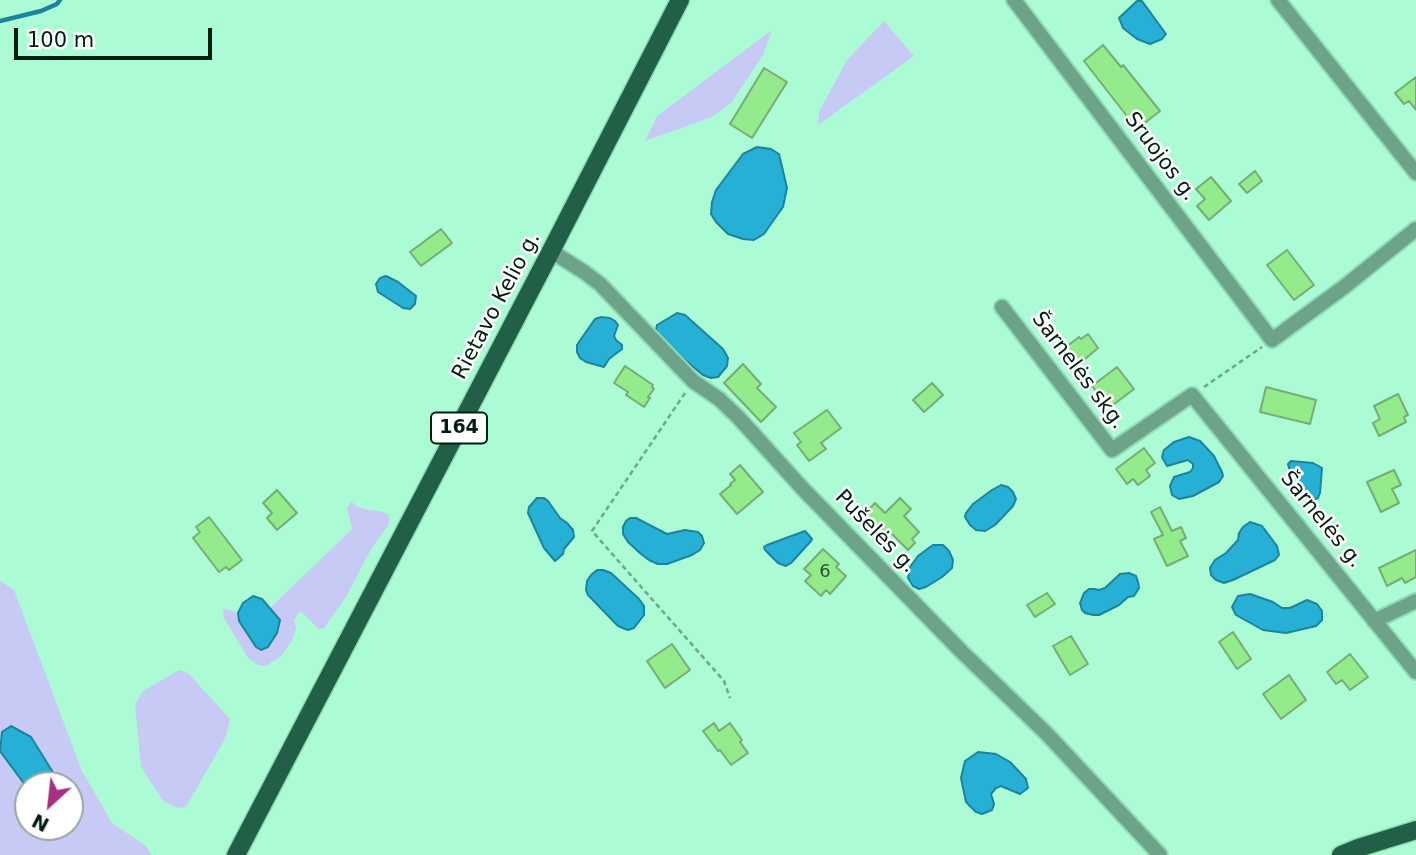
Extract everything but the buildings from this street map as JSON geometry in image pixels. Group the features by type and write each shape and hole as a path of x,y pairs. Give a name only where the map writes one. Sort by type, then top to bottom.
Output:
{"main road":[{"name":"Rietavo Kelio g.","path":"236,855 680,0"},
{"path":"1341,855 1416,830"}],"street":[{"name":"Sruojos g.","path":"1014,0 1272,340"},
{"path":"1278,0 1416,173"},
{"path":"1272,340 1416,229"},
{"name":"Pušelės g.","path":"551,251 600,284 693,381 719,398 803,489 1056,744 1160,855"},
{"name":"Šarnelės skg.","path":"1002,307 1112,450 1192,395"},
{"name":"Šarnelės g.","path":"1192,395 1416,672"},
{"path":"1374,621 1416,601"}],"path":[{"path":"1192,395 1272,340"},
{"path":"693,381 592,531 724,681 730,698"}],"shaded area":[{"path":"1137,1 1142,1 1166,34 1162,39 1150,44 1137,39 1123,28 1119,18"},
{"path":"884,21 914,56 818,125 819,112 847,60"},
{"path":"772,30 763,55 731,103 712,117 645,141 657,116"},
{"path":"757,147 771,149 779,154 787,188 783,207 764,234 754,240 743,239 728,234 716,222 711,214 712,202 716,190 743,154"},
{"path":"386,276 416,296 415,304 410,309 403,308 378,292 376,284 380,278"},
{"path":"677,313 685,315 723,349 728,358 727,366 718,377 703,375 658,334 657,325"},
{"path":"610,318 618,325 614,336 622,345 622,349 609,359 604,367 586,362 577,352 581,339 595,319"},
{"path":"1189,437 1200,441 1214,456 1223,476 1219,482 1193,496 1179,499 1172,495 1170,486 1174,477 1190,472 1193,464 1188,460 1167,466 1162,457 1164,450 1174,442"},
{"path":"1291,461 1313,463 1322,468 1318,498 1311,501 1307,498 1289,468"},
{"path":"1001,485 1013,492 1016,499 1013,506 995,525 985,531 976,530 965,517 966,513 973,504"},
{"path":"537,498 548,501 573,530 574,537 555,561 544,548 528,513 529,507"},
{"path":"351,501 356,506 389,515 389,524 370,551 346,597 324,628 318,629 299,612 294,620 296,628 292,641 281,656 266,666 258,665 248,658 224,618 223,608 238,613 239,621 280,621 270,608 352,529 347,508"},
{"path":"630,518 636,518 667,534 685,530 698,532 704,543 700,550 692,555 667,564 658,564 641,554 623,534 623,527"},
{"path":"1250,522 1262,526 1277,546 1279,555 1275,560 1233,580 1224,583 1216,580 1211,575 1210,568 1215,560 1238,540 1243,527"},
{"path":"805,531 811,541 786,566 778,563 765,550 767,545"},
{"path":"933,545 943,545 949,551 953,560 952,568 942,577 919,589 913,586 908,578 910,567 918,556"},
{"path":"597,570 611,573 644,606 644,615 634,628 628,630 618,626 588,595 587,581"},
{"path":"1129,573 1136,576 1138,582 1139,588 1134,596 1099,615 1082,610 1080,603 1089,589 1105,588 1120,574"},
{"path":"0,581 14,590 82,771 50,771 2,732 0,740"},
{"path":"1250,594 1282,608 1290,608 1307,600 1317,604 1322,611 1322,620 1316,626 1286,633 1263,630 1236,615 1232,607 1238,596"},
{"path":"253,596 262,599 280,620 277,633 268,647 261,650 256,647 239,621 238,613 243,603"},
{"path":"179,670 188,673 230,719 226,737 186,807 178,808 163,801 141,767 135,704 143,691"},
{"path":"11,726 31,737 52,771 15,771 0,751 2,732"},
{"path":"0,751 15,771 14,841 84,841 84,774 112,823 145,845 152,855 0,855"},
{"path":"978,752 996,754 1010,762 1026,779 1028,788 1020,794 1001,786 996,788 991,794 994,804 992,810 982,814 966,802 961,778 965,761"}],"waterway":[{"path":"0,21 41,11 60,0"}]}
